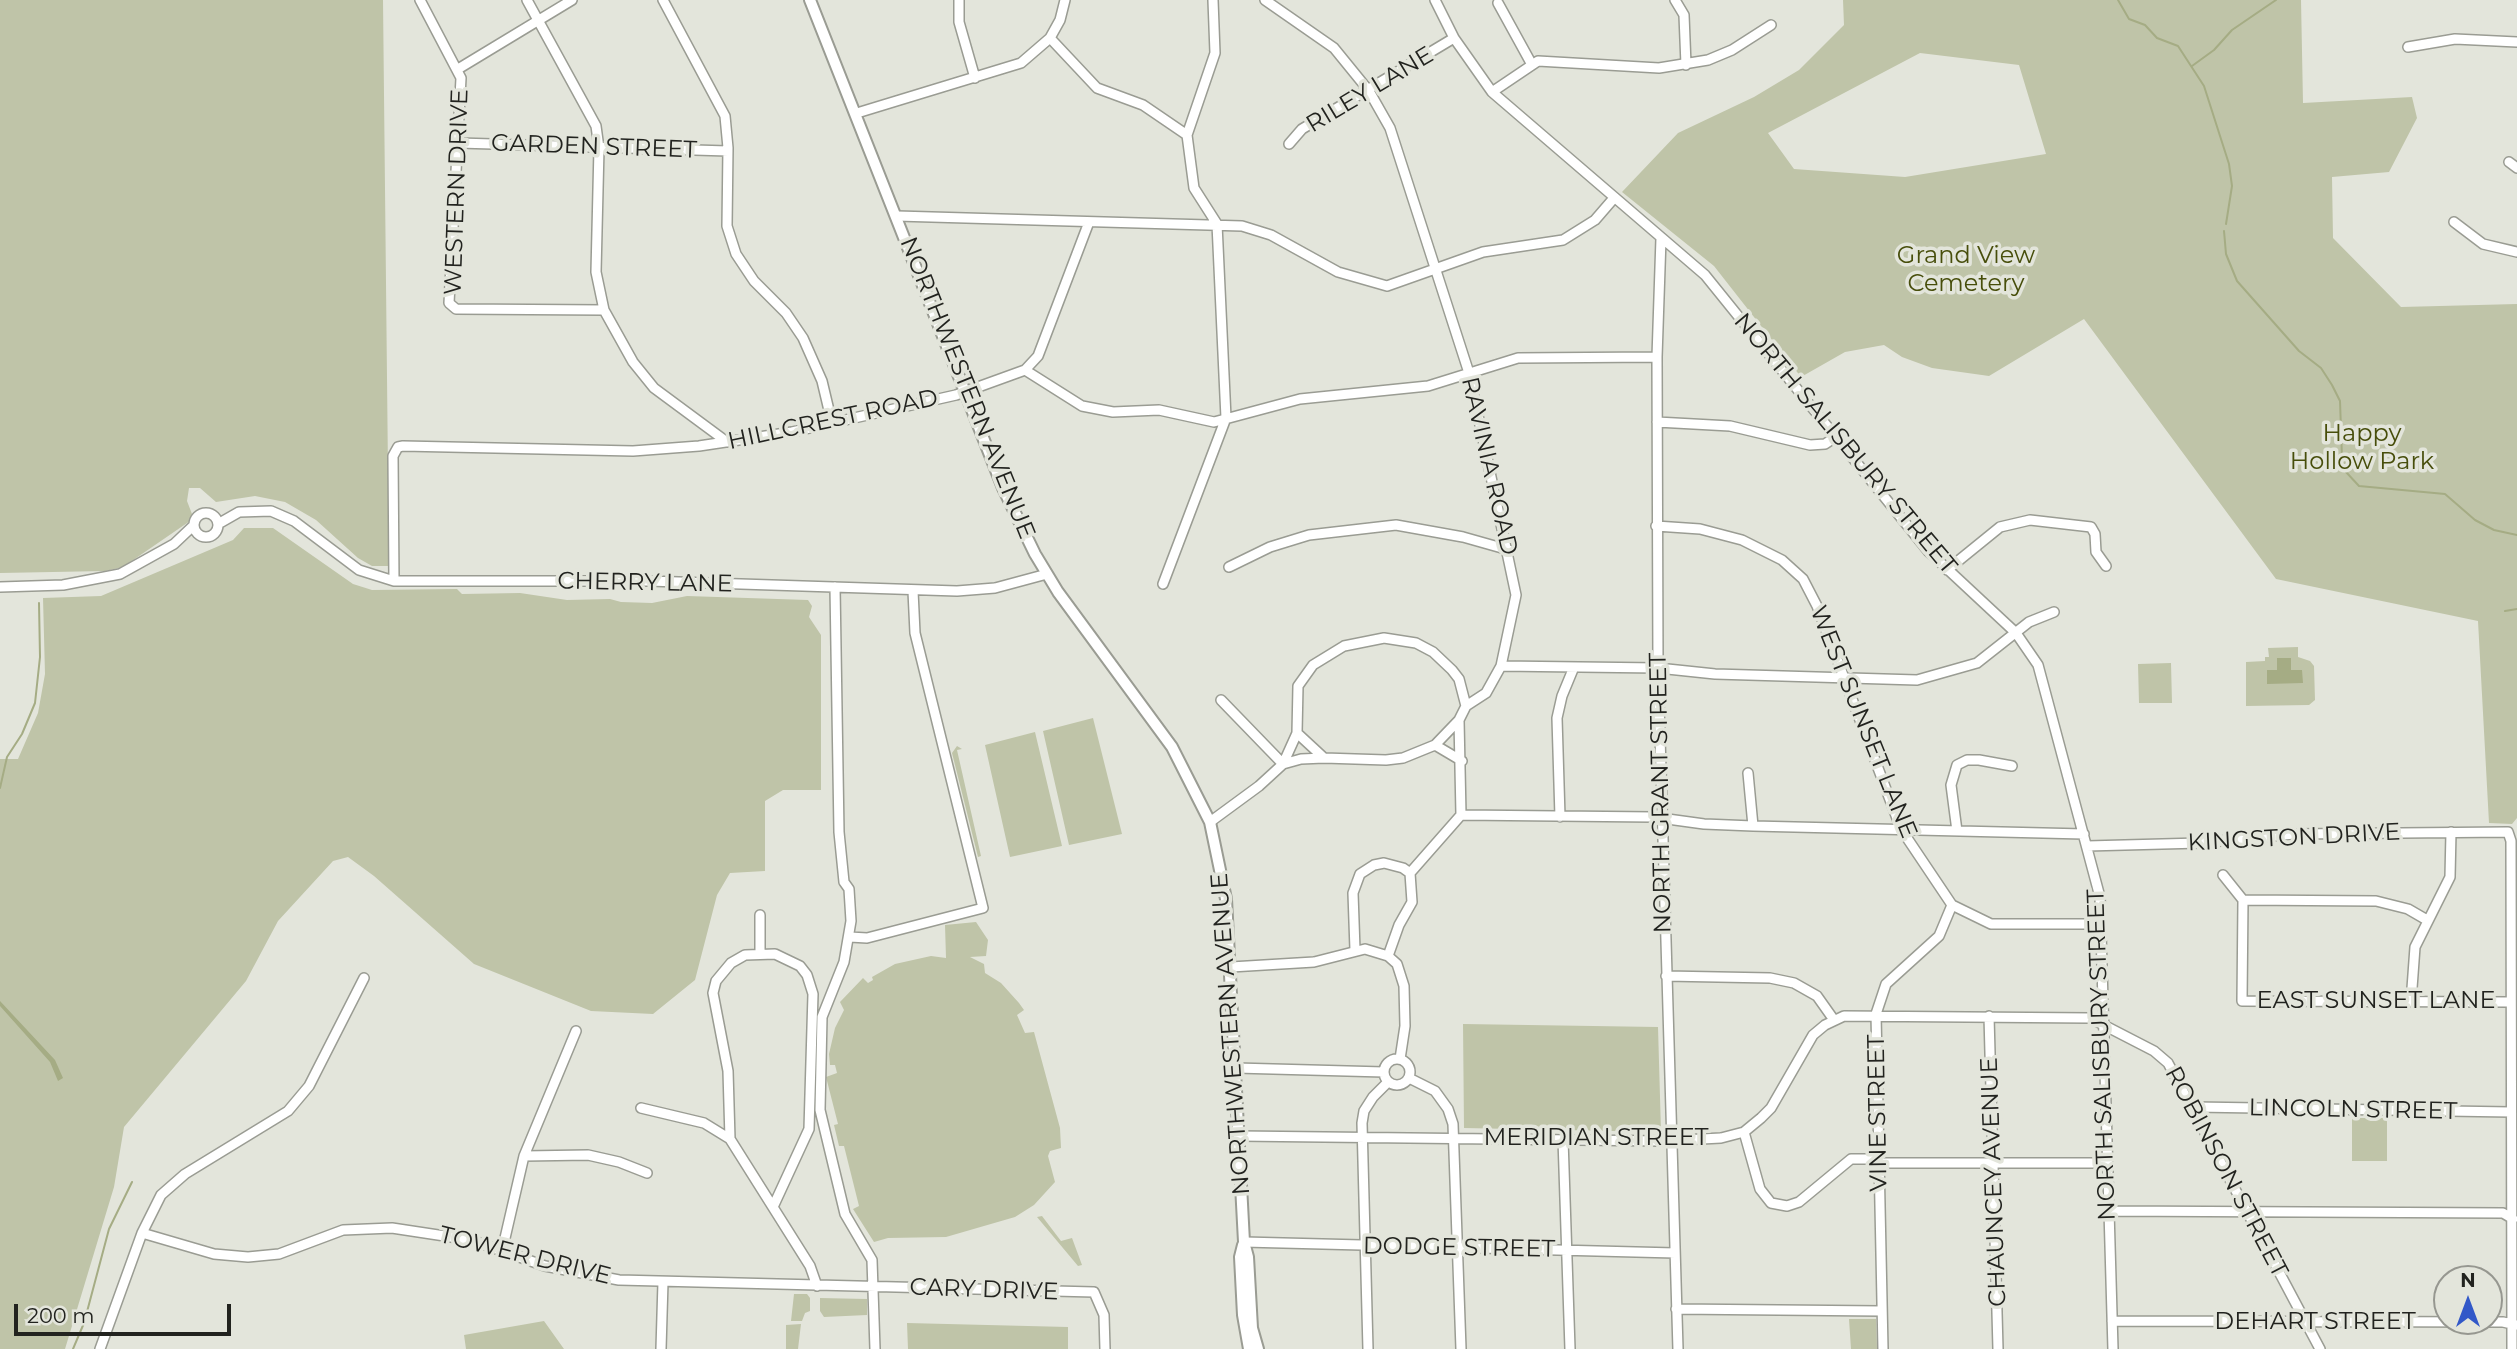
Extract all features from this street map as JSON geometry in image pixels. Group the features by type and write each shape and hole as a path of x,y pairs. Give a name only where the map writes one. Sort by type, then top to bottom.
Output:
{"main road":[{"name":"NORTHWESTERN AVENUE","path":"810,0 857,113 1003,488 1047,574 1171,747 1210,822 1224,879 1231,967 1244,1242 1248,1257 1251,1316 1258,1349"},
{"name":"NORTHWESTERN AVENUE","path":"1244,1242 1240,1257 1242,1315 1249,1349"}],"street":[{"name":"WESTERN DRIVE","path":"420,0 458,69 461,88 449,299 456,309 604,310"},
{"path":"527,0 592,115 599,148 596,253 599,290 604,310 621,344 654,388 727,442"},
{"path":"458,69 572,0"},
{"path":"663,0 723,108 729,151 727,226 736,254 754,281 786,313 803,338 822,381 832,423"},
{"path":"959,0 959,22 975,78"},
{"path":"857,113 1021,63 1050,38 1060,20 1065,0"},
{"path":"1163,584 1226,418 1217,224 1195,188 1187,135 1215,53 1213,0"},
{"name":"RAVINIA ROAD","path":"1265,0 1334,48 1369,90 1401,155 1469,373 1509,551 1516,602 1501,666 1486,693 1466,706 1459,720"},
{"name":"NORTH SALISBURY STREET","path":"1435,0 1454,38 1492,92 1704,275 1834,438 1947,570 2016,633 2043,675 2100,897 2112,1349"},
{"path":"1675,0 1684,15 1686,65"},
{"path":"1498,3 1531,63"},
{"path":"1492,92 1531,63 1561,60 1659,68 1686,65 1723,55 1771,25"},
{"path":"1050,38 1097,88 1143,105 1187,135"},
{"name":"RILEY LANE","path":"1289,144 1302,128 1454,38"},
{"path":"2408,47 2455,39 2517,42"},
{"name":"GARDEN STREET","path":"459,143 729,151"},
{"path":"897,216 1242,226 1271,235 1338,272 1387,286 1483,252 1563,240 1595,220 1614,198"},
{"path":"1089,222 1038,356 1025,370 1082,406 1113,412 1159,410 1207,421 1334,394 1428,386 1518,358 1657,357"},
{"path":"2454,222 2483,244 2517,252"},
{"name":"NORTH GRANT STREET","path":"1661,238 1657,357 1658,668 1678,1349"},
{"name":"HILLCREST ROAD","path":"394,581 393,456 398,447 634,451 727,442 832,423 965,392 1025,370"},
{"path":"1657,422 1730,426 1810,445 1825,444 1834,438"},
{"name":"CHERRY LANE","path":"216,520 239,512 267,510 294,521 359,570 372,577 394,581 648,581 913,591 995,588 1047,574"},
{"path":"0,587 92,582 137,566 196,531 213,535 216,520 200,513 196,531"},
{"path":"1947,570 2000,527 2030,520 2091,527 2095,534 2096,552 2106,566"},
{"path":"1229,567 1270,547 1309,535 1396,525 1463,537 1509,551"},
{"name":"WEST SUNSET LANE","path":"1656,526 1729,536 1769,552 1794,569 1810,590 1901,830 1952,905 1991,925 2101,925"},
{"path":"835,587 839,832 844,882 849,889 850,937 822,1017 820,1110 845,1213 869,1252 874,1286 875,1349"},
{"path":"850,937 867,938 983,908 915,633 913,591"},
{"path":"1501,666 1658,668 1715,674 1894,681 1935,677 1977,663 2029,622 2054,612"},
{"path":"1283,764 1297,733 1296,690 1303,676 1326,656 1358,641 1399,639 1433,652 1460,679 1466,706"},
{"path":"1560,817 1557,718 1562,695 1574,667"},
{"path":"1222,700 1283,764"},
{"path":"1210,822 1221,816 1283,764 1301,759 1403,758 1434,745 1459,720"},
{"path":"1388,956 1399,925 1412,902 1410,873 1461,814 1462,761 1459,720"},
{"path":"1297,733 1324,758"},
{"path":"1434,745 1462,761"},
{"path":"1956,831 1951,785 1957,765 1967,760 1979,760 2012,766"},
{"path":"1748,773 1752,826"},
{"path":"1461,814 1661,818 1704,824 1752,826 2084,834"},
{"path":"2412,1002 2413,957 2427,920 2450,877 2451,832"},
{"name":"KINGSTON DRIVE","path":"2087,846 2200,843 2294,834 2508,832 2511,841 2511,1002"},
{"path":"1355,950 1353,893 1360,874 1374,864 1384,863 1403,868 1410,873"},
{"path":"2223,875 2243,900 2376,901 2408,909 2427,920"},
{"name":"EAST SUNSET LANE","path":"2243,900 2242,1001 2511,1002"},
{"name":"VINE STREET","path":"1883,1349 1876,1014 1886,984 1939,936 1952,905"},
{"path":"760,915 760,952"},
{"path":"1231,967 1314,962 1355,950 1376,950 1388,956 1397,964 1404,986 1405,1026 1400,1059"},
{"path":"730,1139 728,1071 713,993 716,981 731,963 745,954 760,952 788,958 800,966 810,982 813,994 809,1129 773,1207"},
{"path":"1666,976 1770,978 1794,983 1816,996 1834,1020 1876,1014 1989,1016 2090,1018 2103,1025"},
{"path":"100,1349 142,1233 161,1195 207,1161 274,1122 302,1097 339,1031 364,978"},
{"path":"2511,1002 2515,1325 2512,1349"},
{"name":"CHAUNCEY AVENUE","path":"1989,1016 1998,1349"},
{"name":"MERIDIAN STREET","path":"1239,1136 1672,1141 1721,1138 1744,1132 1771,1108 1813,1035 1834,1020"},
{"name":"ROBINSON STREET","path":"2103,1025 2165,1058 2195,1107 2320,1349"},
{"path":"502,1251 524,1156 576,1031"},
{"path":"1400,1059 1410,1066 1409,1078 1400,1085 1388,1082 1384,1072 1389,1061 1400,1059"},
{"path":"1236,1068 1384,1072"},
{"path":"1409,1078 1424,1084 1442,1099 1451,1118 1461,1349"},
{"path":"1368,1349 1362,1138 1364,1111 1388,1082"},
{"name":"LINCOLN STREET","path":"2195,1107 2511,1112"},
{"path":"641,1108 704,1123 730,1139 810,1266 817,1286"},
{"path":"1744,1132 1759,1189 1771,1203 1787,1206 1799,1202 1852,1159 1868,1159 1880,1163 2106,1163"},
{"path":"1563,1139 1570,1349"},
{"path":"524,1156 588,1156 619,1162 647,1173"},
{"path":"2108,1210 2503,1213 2514,1220"},
{"name":"TOWER DRIVE","path":"142,1233 197,1250 237,1257 279,1254 343,1230 368,1227 438,1233 571,1273 602,1279 874,1286"},
{"name":"DODGE STREET","path":"1244,1242 1675,1253"},
{"path":"661,1349 663,1282"},
{"name":"CARY DRIVE","path":"874,1286 1094,1293 1104,1315 1105,1349"},
{"path":"1676,1309 1881,1311"},
{"name":"DEHART STREET","path":"2112,1321 2503,1322 2515,1325"}],"green space":[{"path":"0,0 383,0 389,566 372,566 358,558 316,520 285,502 255,496 216,502 200,488 189,488 187,501 192,514 190,521 123,567 105,571 0,573"},
{"name":"Happy Hollow Park","path":"1843,0 2301,0 2303,103 2412,97 2417,118 2389,172 2332,177 2333,238 2401,307 2517,304 2517,818 2512,824 2489,823 2478,621 2276,579 2084,319 1989,376 1932,368 1902,357 1884,345 1845,352 1801,377 1714,266 1622,192 1678,133 1754,97 1799,70 1844,25","holes":["1920,53 2019,65 2046,154 1905,177 1794,169 1768,133"]},
{"path":"244,528 273,528 353,584 372,590 457,589 462,594 520,593 567,600 610,599 652,603 687,596 808,600 812,606 809,617 821,635 821,790 783,790 765,801 765,871 730,873 717,895 695,980 653,1014 591,1011 474,964 374,876 348,857 333,861 278,921 246,981 124,1127 114,1187 65,1349 0,1349 0,759 18,759 38,713 45,674 43,598 101,596 233,540"},
{"path":"2298,647 2298,657 2310,661 2314,666 2315,700 2309,705 2246,706 2246,662 2265,661 2265,657 2269,657 2268,648"},
{"path":"2171,663 2172,703 2139,703 2138,664"},
{"path":"1093,718 1122,834 1069,845 1043,731"},
{"path":"1035,732 1062,846 1010,857 985,745"},
{"path":"957,746 962,749 957,750 981,856 978,857 952,753"},
{"path":"976,922 988,940 986,956 970,957 984,964 985,973 1001,983 1019,1003 1024,1010 1017,1015 1025,1033 1034,1032 1060,1128 1061,1148 1050,1151 1048,1156 1055,1182 1034,1205 1015,1217 946,1237 888,1238 874,1242 853,1209 859,1206 844,1146 839,1146 834,1125 838,1124 826,1077 837,1073 835,1065 830,1065 829,1054 835,1028 844,1010 840,1002 863,978 868,983 873,980 872,977 895,964 931,956 946,958 945,925"},
{"path":"1463,1024 1658,1027 1661,1132 1464,1128"},
{"path":"2352,1118 2387,1118 2387,1161 2352,1161"},
{"path":"1042,1216 1061,1241 1072,1238 1082,1265 1078,1266 1037,1217"},
{"path":"794,1294 807,1294 810,1298 810,1311 805,1313 802,1321 791,1321"},
{"path":"820,1298 867,1299 867,1315 824,1317 820,1311"},
{"path":"1849,1319 1876,1319 1877,1349 1851,1349"},
{"path":"544,1321 564,1349 466,1349 464,1335"},
{"path":"907,1323 1068,1327 1068,1349 908,1349"},
{"path":"801,1324 798,1349 786,1349 786,1325"}],"shaded area":[{"path":"2277,658 2291,658 2291,670 2302,670 2303,683 2267,684 2267,670 2277,670"},
{"path":"0,1001 55,1060 63,1078 58,1081 50,1062 0,1006"}],"waterway":[{"path":"2118,0 2129,19 2145,25 2157,38 2178,46 2204,86 2229,164 2232,186 2226,224"},
{"path":"2192,66 2214,50 2232,30 2276,0"},
{"path":"2224,231 2226,254 2237,281 2299,351 2321,368 2332,385 2340,401 2342,458 2346,472 2359,486 2445,494 2475,520 2494,530 2517,535"},
{"path":"0,788 7,757 22,734 35,703 40,657 39,603"},
{"path":"2505,611 2517,609"},
{"path":"73,1349 84,1323 109,1229 132,1182"}],"park label":[{"name":"Grand View Cemetery","path":"1966,270"}]}
